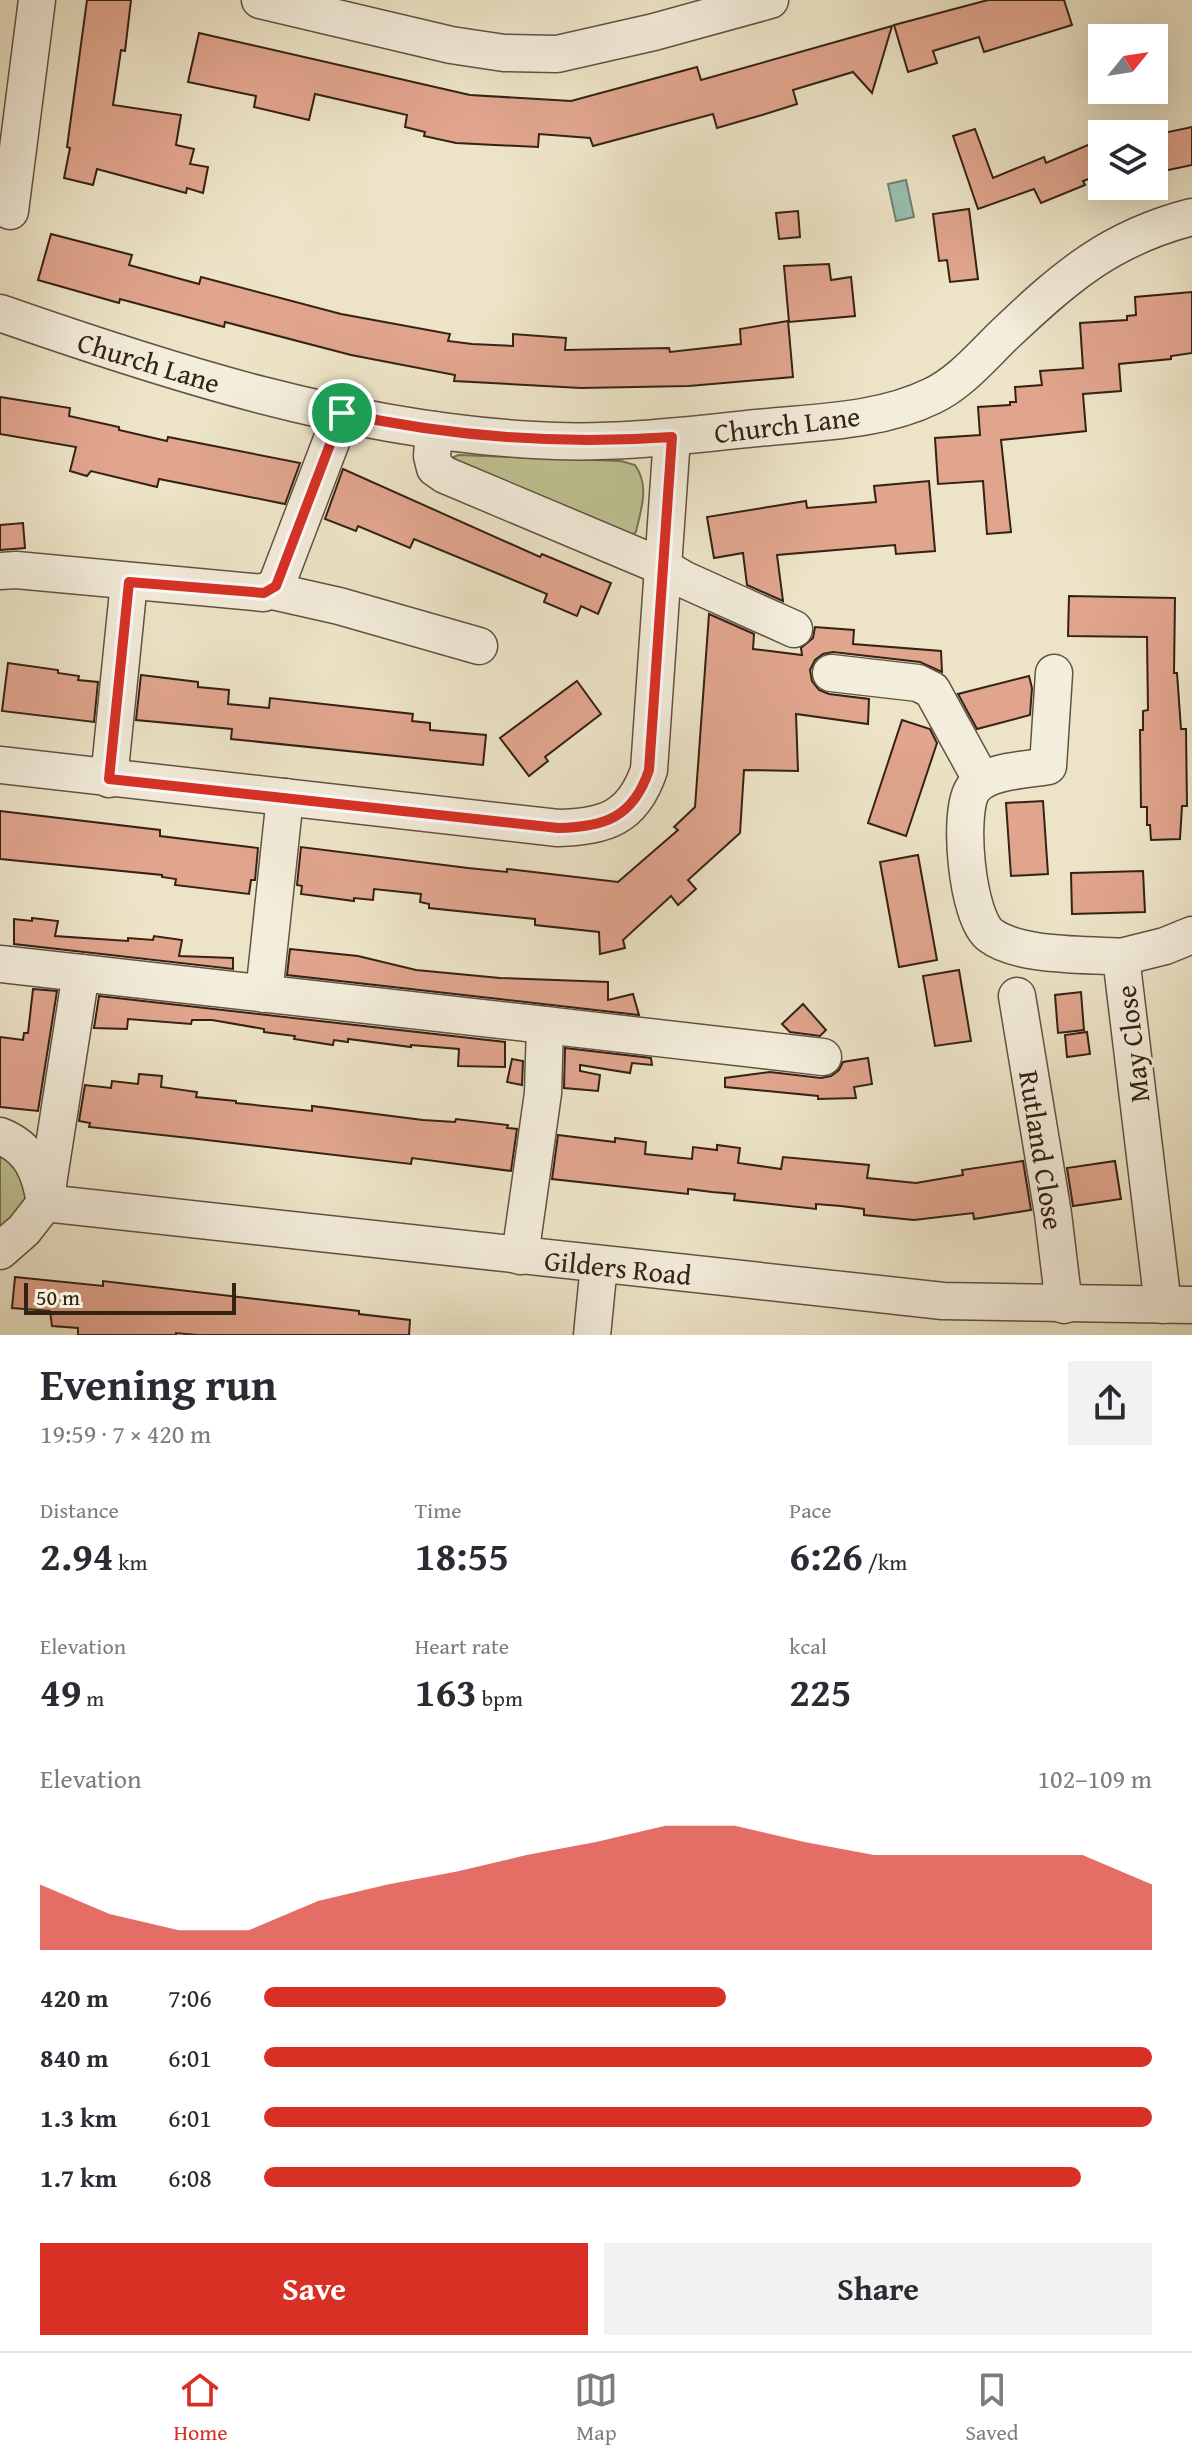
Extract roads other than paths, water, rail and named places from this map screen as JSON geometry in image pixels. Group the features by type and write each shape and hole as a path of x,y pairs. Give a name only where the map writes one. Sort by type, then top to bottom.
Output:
{"street":[{"path":"10,211 37,0"},
{"path":"260,0 451,45 504,53 557,54 654,32 770,0"},
{"name":"Church Lane","path":"0,313 129,357 256,394 434,430 533,440 604,442 672,437 834,420 901,409 936,395 971,368 1049,292 1082,266 1118,243 1192,217"},
{"path":"0,571 264,593 276,586 342,413"},
{"path":"434,430 432,456 435,468 445,475 661,566 794,629"},
{"path":"0,765 558,828 587,827 608,821 628,808 642,791 649,770 672,437"},
{"path":"109,779 129,582"},
{"path":"268,590 339,606 479,646"},
{"path":"831,673 918,683 932,690 982,781 1048,766 1054,673"},
{"name":"May Close","path":"982,781 973,789 969,801 966,830 971,894 986,932 997,940 1025,949 1121,957 1178,1305"},
{"path":"264,994 285,797"},
{"path":"1121,957 1165,946 1192,935"},
{"path":"0,964 823,1057"},
{"path":"0,1251 24,1230 45,1203 81,973"},
{"name":"Rutland Close","path":"1017,996 1053,1214 1064,1305"},
{"path":"520,1256 543,1093 545,1025"},
{"path":"0,1136 26,1150 41,1177 45,1203"},
{"name":"Gilders Road","path":"45,1203 943,1301 1178,1305"},
{"path":"592,1335 599,1265"}]}
